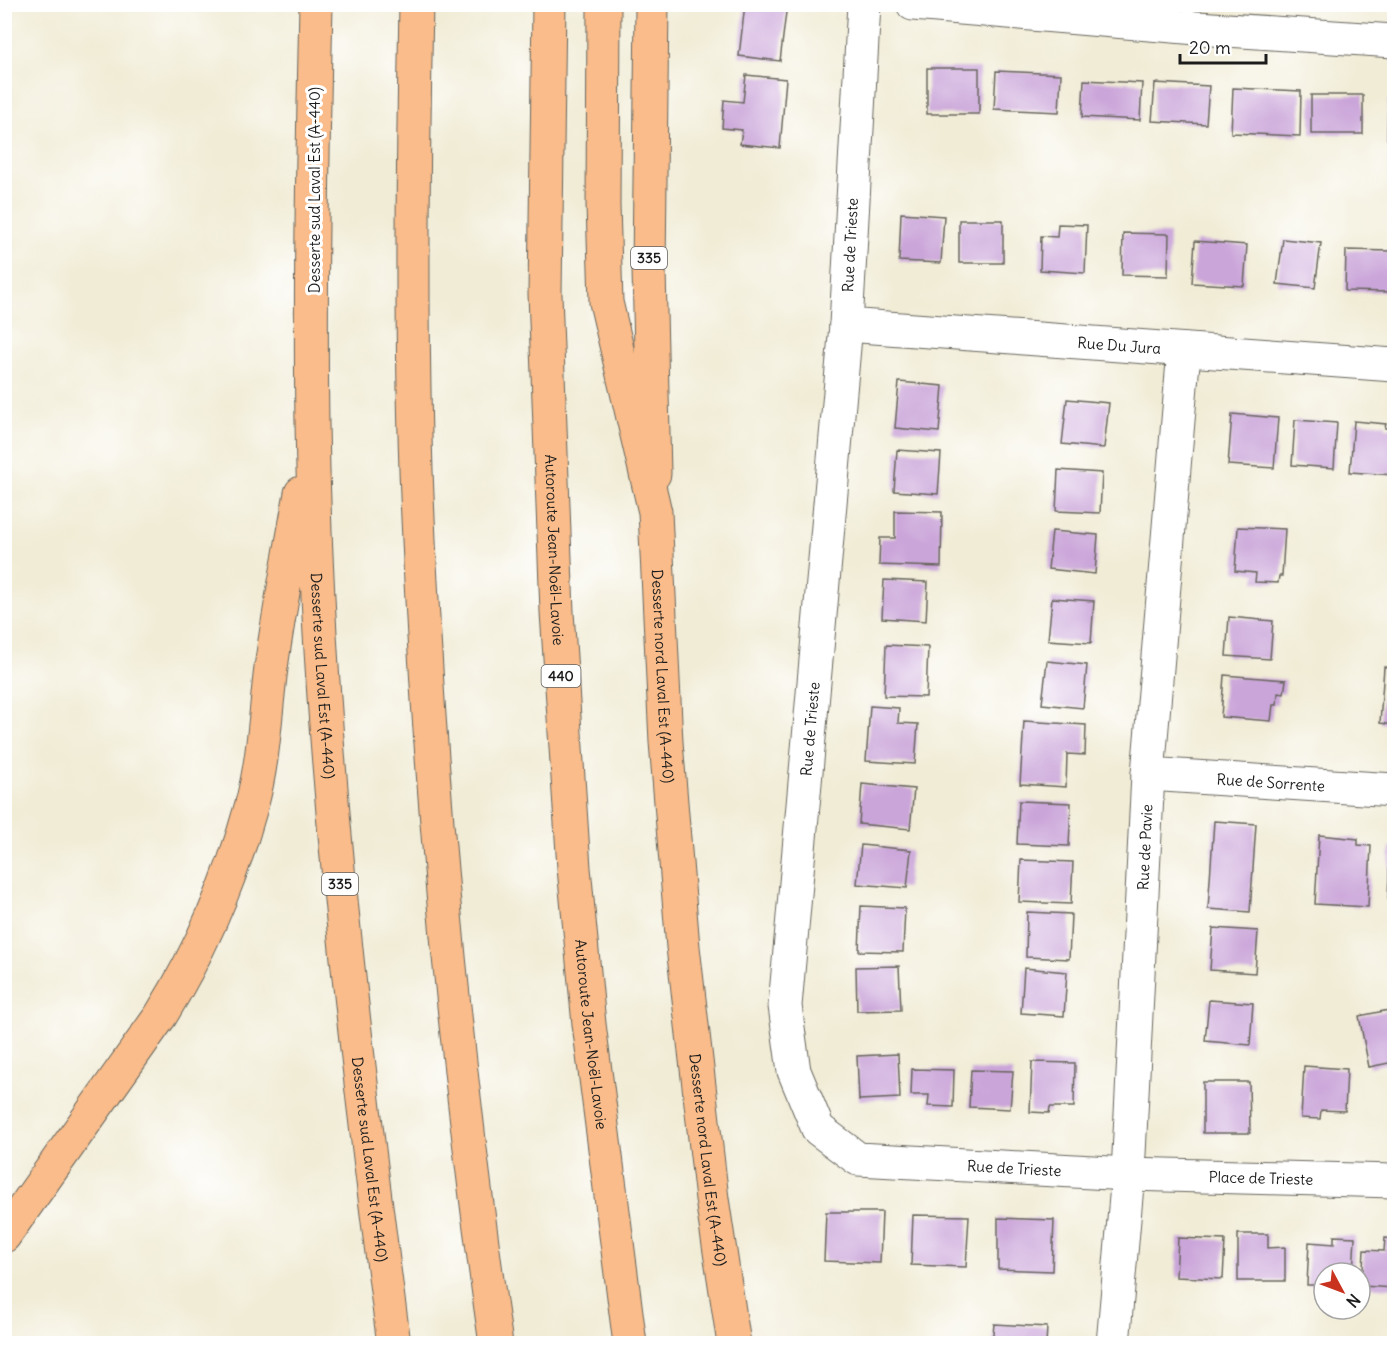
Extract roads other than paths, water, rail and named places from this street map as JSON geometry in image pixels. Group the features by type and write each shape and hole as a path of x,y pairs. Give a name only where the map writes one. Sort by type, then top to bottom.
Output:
{"main road":[{"name":"Desserte sud Laval Est (A-440)","path":"316,4 312,423 317,544 336,848 368,1153 394,1344"},
{"path":"416,4 413,335 426,672 457,1043 496,1344"},
{"name":"Autoroute Jean-Noël-Lavoie","path":"549,4 545,294 557,612 574,868 589,1024 630,1344"},
{"path":"604,4 603,206 606,302 655,512"},
{"name":"Desserte nord Laval Est (A-440)","path":"652,4 649,270 655,512 666,742 682,947 712,1199 734,1344"},
{"path":"4,1236 161,1014 197,949 228,879 259,775 272,667 312,423"}],"street":[{"name":"Rue de Trieste","path":"864,4 846,325 785,1006 794,1071 818,1129 858,1159 1128,1174"},
{"path":"913,4 1197,16 1395,41"},
{"name":"Rue Du Jura","path":"846,325 1395,365"},
{"name":"Rue de Pavie","path":"1113,1344 1128,1174 1148,774 1184,350"},
{"name":"Rue de Sorrente","path":"1148,774 1395,790"},
{"name":"Place de Trieste","path":"1128,1174 1395,1181"}]}
